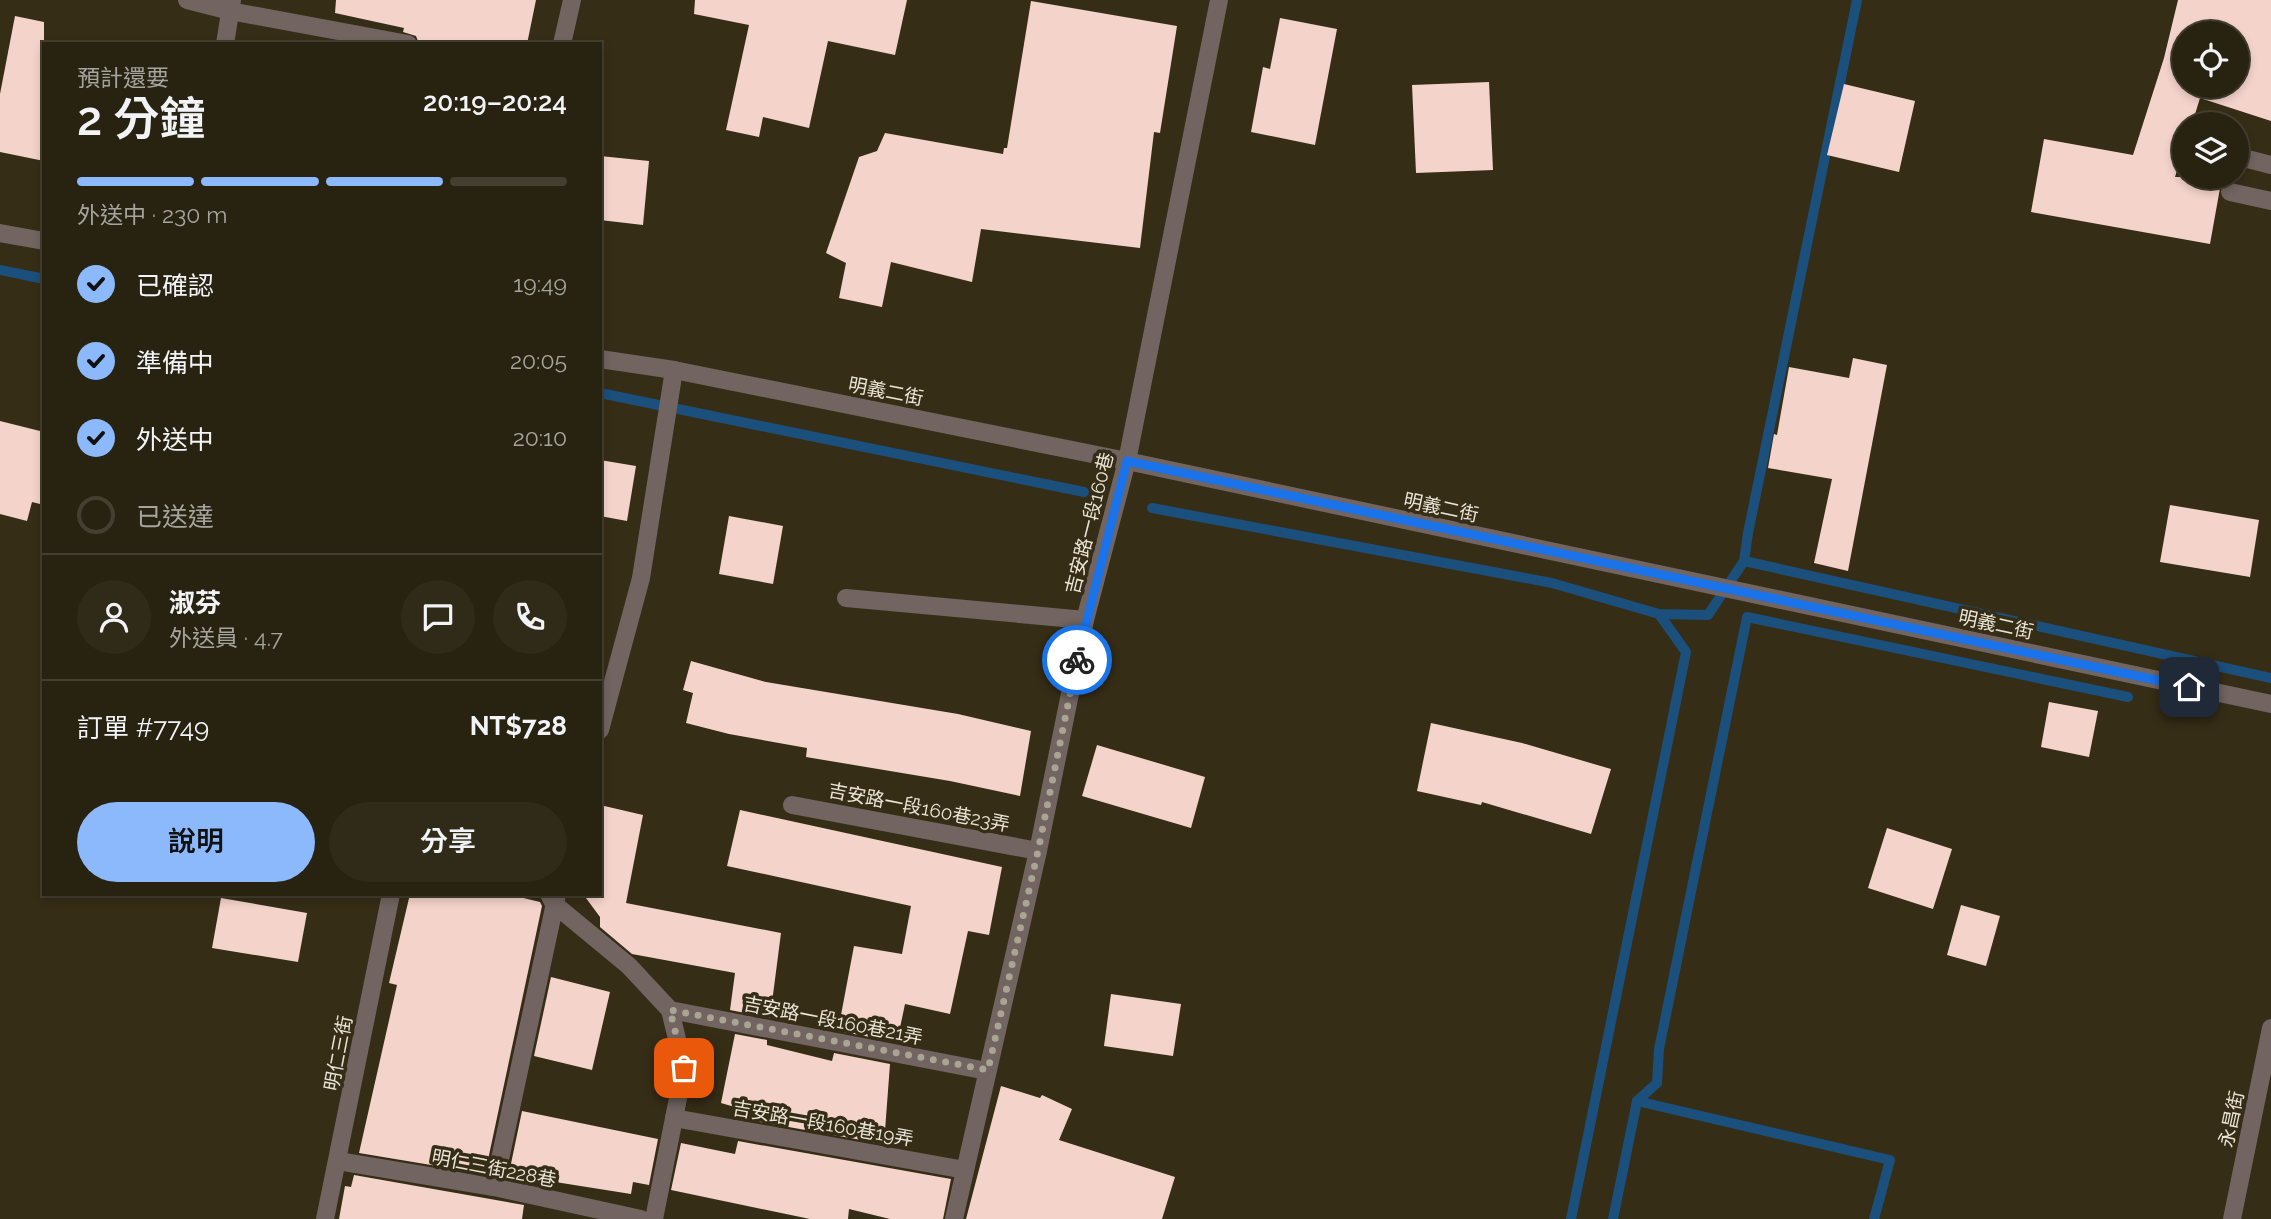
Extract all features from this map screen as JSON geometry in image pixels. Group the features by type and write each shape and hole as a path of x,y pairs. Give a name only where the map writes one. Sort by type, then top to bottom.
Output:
{"street":[{"path":"187,0 231,6 399,42"},
{"path":"562,42 572,0"},
{"name":"吉安路一段160巷","path":"954,1219 1038,851 1086,621 1127,461 1219,0"},
{"path":"225,42 231,6"},
{"path":"2249,159 2271,165"},
{"path":"2230,192 2271,201"},
{"path":"0,233 42,242"},
{"name":"明義二街","path":"602,359 674,370 1127,461 2271,704"},
{"path":"602,723 641,578 674,370"},
{"path":"846,598 1086,621"},
{"name":"吉安路一段160巷23弄","path":"792,805 1038,851"},
{"name":"明仁三街","path":"325,1219 391,896"},
{"path":"553,897 629,966 670,1010 684,1068 654,1219"},
{"path":"494,1188 553,897"},
{"name":"吉安路一段160巷21弄","path":"670,1010 988,1070"},
{"name":"永昌街","path":"2232,1219 2271,1028"},
{"name":"吉安路一段160巷19弄","path":"674,1118 965,1170"},
{"name":"明仁三街228巷","path":"338,1161 494,1188 641,1219"}],"building":[{"path":"336,0 536,0 527,42 418,42 416,36 403,32 404,28 335,13"},
{"path":"695,0 907,0 895,55 828,41 809,128 763,117 759,137 726,130 749,25 694,14"},
{"path":"2178,0 2271,0 2271,121 2200,98 2249,98 2249,21 2173,21"},
{"path":"1031,1 1177,26 1160,133 1154,132 1140,248 981,229 972,282 891,262 882,307 839,298 846,263 826,253 859,157 877,151 885,133 1003,154 1004,148 1007,148"},
{"path":"15,16 44,22 42,161 0,152 0,94"},
{"path":"1280,18 1337,29 1315,145 1251,132 1263,67 1270,69"},
{"path":"2172,25 2172,98 2200,98 2196,112 2172,112 2172,189 2220,189 2210,244 2031,212 2044,139 2133,155"},
{"path":"1489,82 1493,170 1416,173 1412,85"},
{"path":"1844,84 1915,101 1899,172 1827,155"},
{"path":"602,156 649,161 643,225 602,220"},
{"path":"1853,358 1887,365 1848,571 1814,563 1832,479 1768,468 1789,367 1849,378"},
{"path":"0,421 42,432 42,504 32,502 27,521 0,514"},
{"path":"602,460 636,466 627,521 602,516"},
{"path":"2170,505 2259,520 2250,577 2160,562"},
{"path":"729,516 783,526 773,584 719,574"},
{"path":"691,661 766,682 958,714 1031,731 1020,796 950,781 806,757 807,748 686,723 693,693 683,690"},
{"path":"2049,702 2098,711 2089,757 2041,747"},
{"path":"1431,723 1522,743 1611,769 1591,834 1482,802 1481,805 1417,791"},
{"path":"1097,745 1205,777 1191,828 1082,796"},
{"path":"602,805 643,815 626,903 781,933 770,1018 730,1010 735,973 632,954 600,927 600,917 584,896 600,898"},
{"path":"740,810 1002,867 989,935 968,931 950,1014 905,1004 897,1042 838,1031 854,946 902,954 911,906 727,866"},
{"path":"1887,828 1952,849 1933,909 1868,888"},
{"path":"410,896 515,896 540,902 542,906 485,1174 359,1153 397,985 389,983"},
{"path":"221,898 307,913 298,962 212,948"},
{"path":"1961,905 2000,916 1986,966 1947,955"},
{"path":"551,977 610,992 592,1070 534,1056"},
{"path":"1111,994 1181,1004 1173,1056 1104,1046"},
{"path":"735,1034 767,1040 767,1045 832,1061 834,1053 890,1064 884,1144 743,1119 745,1110 721,1103"},
{"path":"1001,1086 1040,1098 1042,1095 1072,1109 1059,1140 1175,1177 1162,1219 966,1219"},
{"path":"522,1111 658,1139 649,1185 633,1182 631,1194 530,1178 529,1183 508,1178"},
{"path":"738,1141 951,1179 943,1219 890,1219 849,1209 848,1219 810,1219 671,1190 681,1143 735,1154"},
{"path":"354,1175 524,1205 522,1219 339,1219 345,1186 351,1187"}],"waterway":[{"path":"1152,508 1552,583 1659,614 1708,615 1744,561 1857,0"},
{"path":"0,270 42,279"},
{"path":"602,393 1084,492"},
{"path":"1744,561 2271,678"},
{"path":"1571,1219 1686,652 1659,614"},
{"path":"1613,1219 1637,1101 1657,1083 1659,1049 1747,617 2128,697"},
{"path":"1637,1101 1890,1160 1874,1219"}],"way so far":[{"path":"684,1068 670,1010 988,1070 1038,851 1077,660"}],"route":[{"path":"1077,660 1127,461 2189,687"}]}
